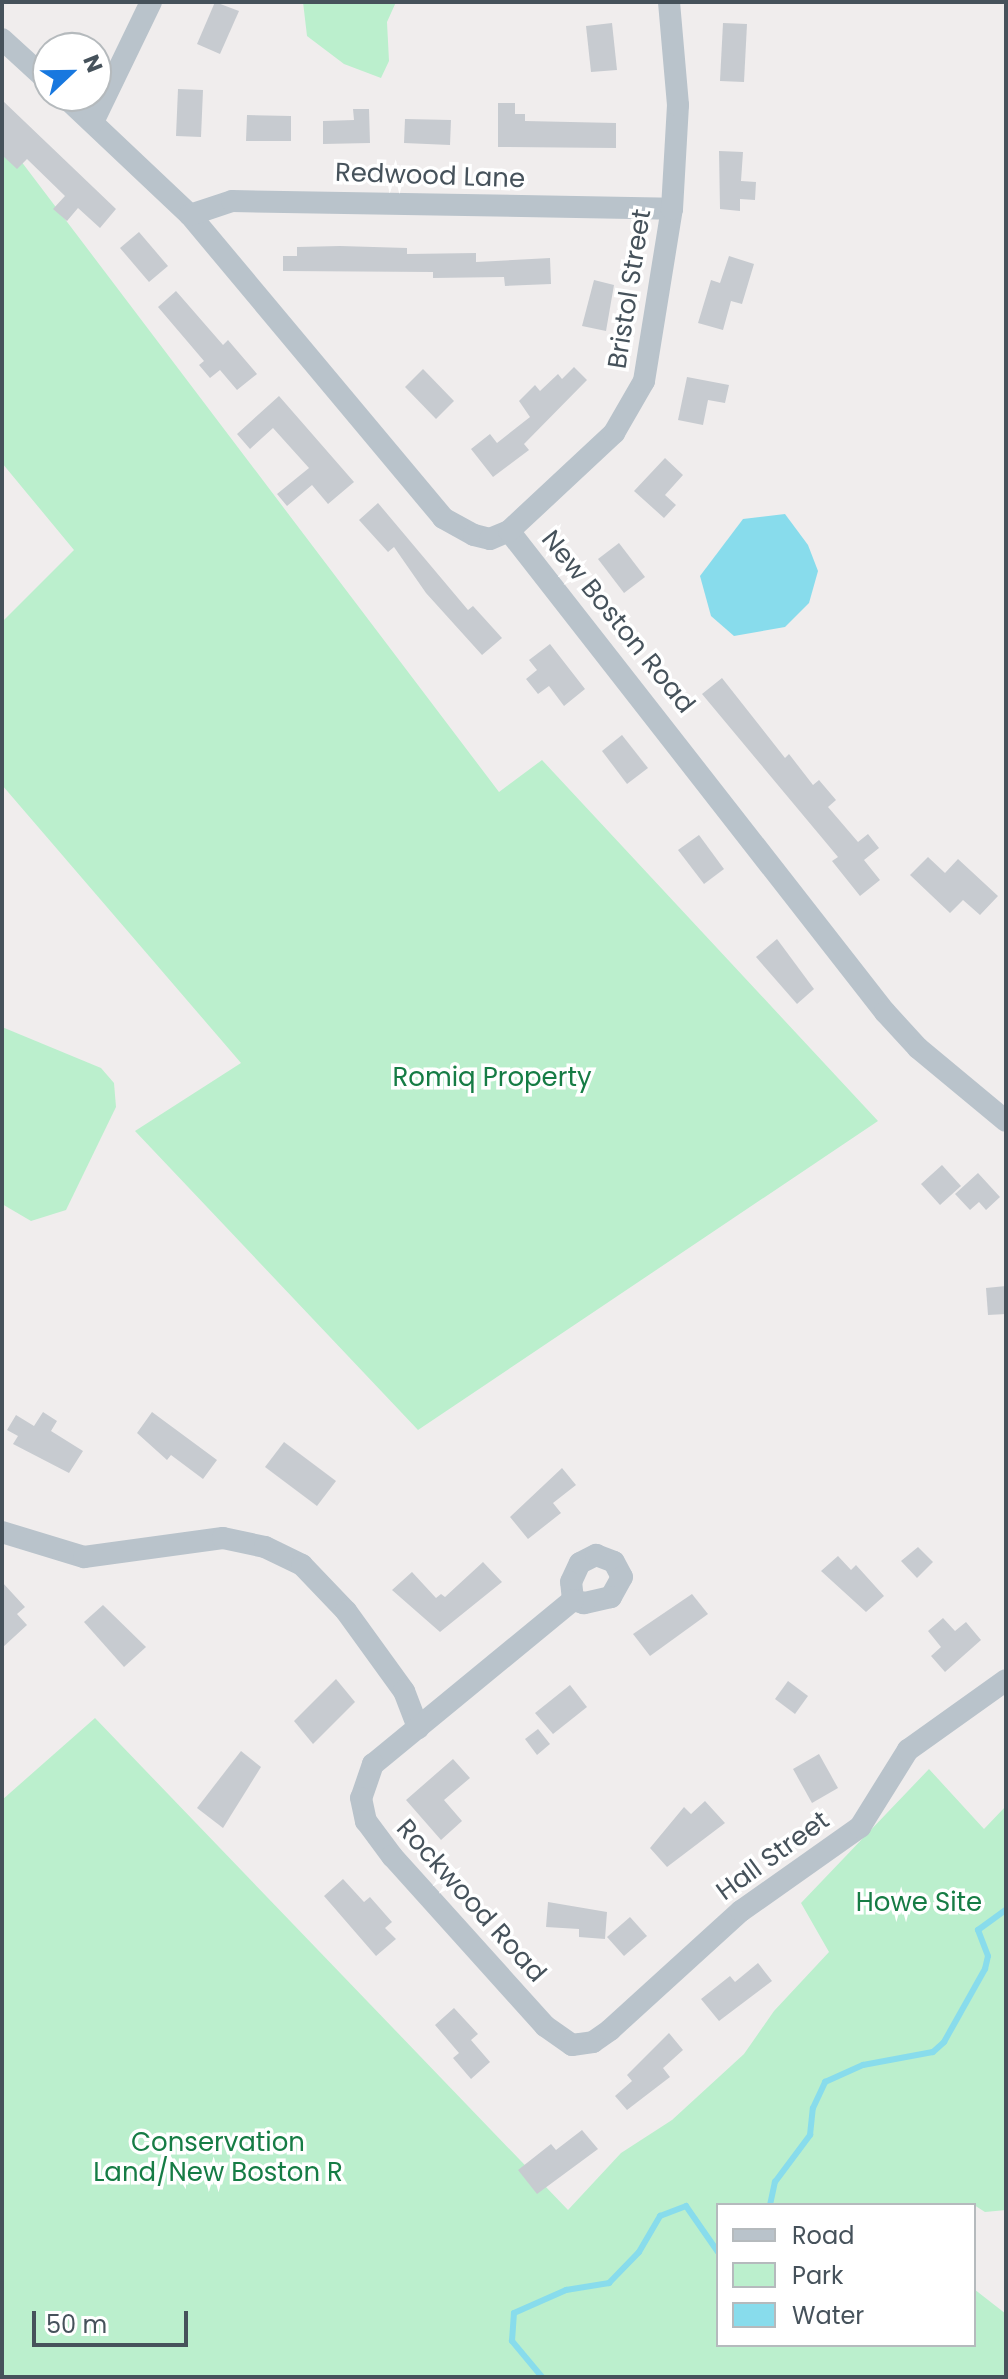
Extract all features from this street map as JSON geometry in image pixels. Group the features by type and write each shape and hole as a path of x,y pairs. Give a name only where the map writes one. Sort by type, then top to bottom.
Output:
{"street":[{"path":"93,122 151,2"},
{"name":"Bristol Street","path":"509,531 588,460 627,415 644,381 672,209 678,105 669,2"},
{"path":"2,39 32,66"},
{"name":"New Boston Road","path":"82,112 190,215 443,518 474,535 490,539 509,531 885,1012 918,1048 1006,1121"},
{"name":"Redwood Lane","path":"190,215 232,201 672,209"},
{"path":"2,1532 84,1557 223,1538 265,1547 302,1565 346,1611 404,1691 418,1728"},
{"name":"Rockwood Road","path":"553,2031 401,1867 366,1821 361,1798 373,1764 573,1600"},
{"name":"Hall Street","path":"553,2031 580,2046 610,2030 752,1902 860,1827 908,1750 1006,1680"}],"green space":[{"path":"303,2 396,2 387,22 389,61 381,78 344,64 307,36"},
{"name":"Romiq Property","path":"2,136 499,792 542,760 878,1121 418,1430 135,1131 241,1063 2,785 2,622 74,550 2,463"},
{"path":"2,1027 101,1068 114,1083 116,1107 66,1210 31,1221 2,1204"},
{"name":"Conservation Land/New Boston R","path":"95,1718 568,2210 621,2153 672,2120 744,2054 774,2011 829,1952 801,1903 929,1769 984,1829 1006,1806 1006,2210 985,2212 976,2203 716,2203 716,2347 976,2347 976,2291 1006,2314 1006,2377 2,2377 2,1800"}],"water":[{"path":"785,514 808,545 818,571 809,603 785,627 734,636 711,616 700,576 743,519"}],"building":[{"path":"215,2 239,11 220,54 197,44"},
{"path":"612,23 617,70 591,72 586,26"},
{"path":"723,23 747,24 744,82 720,81"},
{"path":"178,89 203,90 201,137 176,136"},
{"path":"2,100 116,209 100,228 78,208 67,221 53,209 65,196 27,159 17,169 2,155"},
{"path":"498,103 515,103 515,114 525,114 525,121 616,123 616,148 498,147"},
{"path":"353,109 369,109 370,143 323,144 323,121 354,120"},
{"path":"247,115 291,116 291,141 246,141"},
{"path":"405,119 451,120 450,145 404,143"},
{"path":"719,151 743,152 741,181 756,182 755,200 740,199 740,211 720,209"},
{"path":"139,232 168,266 149,282 120,248"},
{"path":"297,247 407,248 407,254 476,253 476,262 550,258 551,284 505,286 504,277 433,278 433,272 283,271 283,256 297,256"},
{"path":"729,256 754,264 742,304 731,301 723,330 698,323 711,280 720,283"},
{"path":"594,280 614,285 606,331 582,326"},
{"path":"176,291 223,345 228,340 257,374 237,390 220,370 210,378 199,365 204,361 158,307"},
{"path":"574,367 587,380 524,444 529,450 493,477 471,449 490,434 497,443 530,417 519,401 535,385 540,391 558,374 562,379"},
{"path":"423,369 454,401 436,419 405,387"},
{"path":"687,377 729,385 725,403 708,400 703,425 678,420"},
{"path":"279,396 354,482 328,504 312,485 287,506 277,494 309,468 273,428 250,449 237,434"},
{"path":"665,458 683,475 665,495 676,505 664,518 634,491"},
{"path":"378,503 468,610 473,606 502,638 482,655 426,593 394,547 388,552 359,520"},
{"path":"619,543 645,577 624,593 598,559"},
{"path":"550,644 585,689 564,706 549,686 538,694 526,679 537,670 529,660"},
{"path":"722,678 785,758 789,754 813,785 819,780 836,800 828,807 858,842 868,834 879,848 864,860 880,880 860,896 832,861 838,857 702,694"},
{"path":"622,735 648,768 627,784 602,751"},
{"path":"699,835 724,869 704,884 678,850"},
{"path":"928,857 945,873 958,859 998,896 980,915 963,900 950,913 910,875"},
{"path":"777,939 814,989 797,1004 756,957"},
{"path":"942,1165 961,1186 940,1205 921,1184"},
{"path":"978,1173 1000,1197 986,1210 979,1202 970,1210 955,1194"},
{"path":"1006,1286 1006,1314 988,1315 986,1288"},
{"path":"43,1412 57,1421 51,1431 83,1451 69,1473 13,1444 18,1436 7,1430 16,1415 34,1426"},
{"path":"152,1412 217,1460 203,1479 171,1455 167,1460 137,1433"},
{"path":"284,1442 336,1481 317,1506 265,1467"},
{"path":"562,1468 576,1485 553,1503 561,1513 528,1539 510,1517"},
{"path":"918,1547 933,1562 917,1578 901,1561"},
{"path":"838,1556 851,1570 856,1565 884,1596 866,1612 821,1571"},
{"path":"483,1562 502,1582 440,1632 392,1590 412,1572 436,1598 441,1594 445,1597"},
{"path":"2,1582 25,1607 17,1614 27,1625 2,1648"},
{"path":"692,1594 708,1614 650,1656 633,1634"},
{"path":"103,1605 146,1647 124,1667 84,1622"},
{"path":"943,1618 955,1631 966,1622 981,1640 945,1672 931,1656 941,1647 928,1631"},
{"path":"336,1679 355,1702 313,1744 294,1721"},
{"path":"788,1681 808,1696 795,1714 775,1699"},
{"path":"570,1685 587,1707 553,1734 535,1713"},
{"path":"538,1729 550,1744 537,1755 525,1739"},
{"path":"241,1751 261,1767 223,1828 197,1808"},
{"path":"819,1754 838,1788 812,1803 793,1769"},
{"path":"453,1759 470,1778 444,1800 462,1821 441,1840 406,1800"},
{"path":"705,1801 725,1823 667,1867 650,1848 684,1807 691,1814"},
{"path":"343,1879 364,1902 370,1897 392,1922 385,1928 396,1939 376,1956 324,1896"},
{"path":"548,1902 607,1912 605,1939 579,1937 579,1929 546,1927"},
{"path":"630,1917 647,1936 624,1956 607,1937"},
{"path":"758,1963 772,1981 719,2021 701,1999 730,1976 735,1982"},
{"path":"454,2008 478,2034 471,2040 490,2062 471,2079 453,2058 459,2053 435,2025"},
{"path":"669,2033 683,2050 663,2068 670,2077 627,2110 615,2096 632,2081 627,2075"},
{"path":"582,2130 598,2149 537,2194 518,2170 551,2144 556,2150"}],"waterway":[{"path":"770,2203 775,2182 810,2135 813,2108 825,2082 863,2065 933,2052 944,2042 985,1969 988,1956 978,1930 1006,1910"},
{"path":"542,2377 512,2341 514,2313 566,2290 609,2283 639,2252 660,2216 686,2206 716,2249"}],"park label":[{"name":"Howe Site","path":"919,1903"}]}
